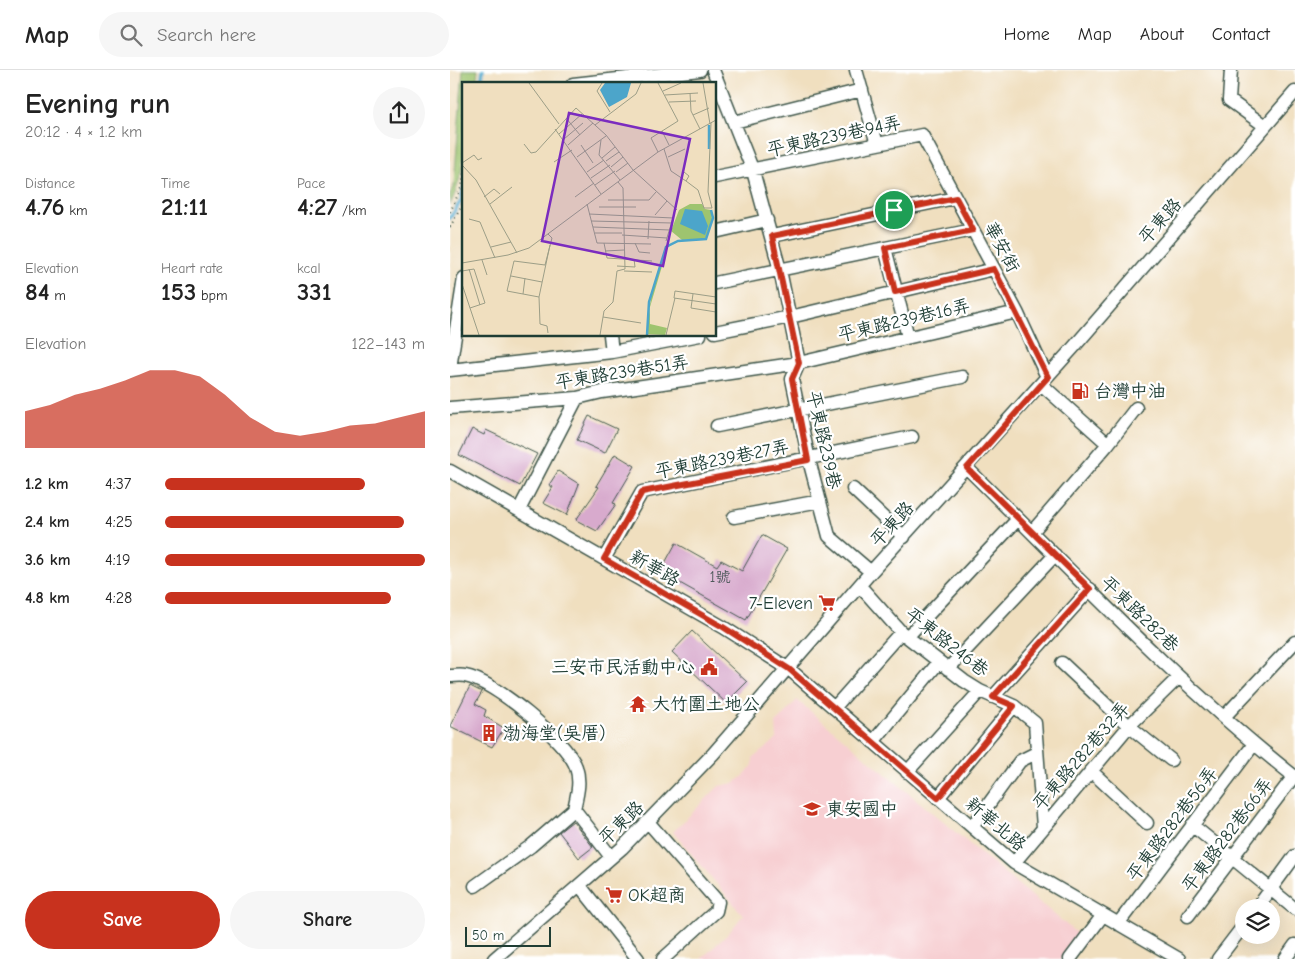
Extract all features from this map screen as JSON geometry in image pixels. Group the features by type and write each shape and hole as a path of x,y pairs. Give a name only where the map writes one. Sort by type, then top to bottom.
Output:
{"street":[{"path":"591,82 700,70"},
{"name":"平東路239巷","path":"713,70 753,171 772,236 799,363 792,379 800,411 808,460 829,536 871,572"},
{"path":"856,70 877,144"},
{"path":"1231,70 1229,100 1265,126"},
{"path":"734,122 862,90"},
{"name":"平東路","path":"494,959 612,857 713,754 789,669 871,572 1044,381 1295,92"},
{"name":"平東路239巷94弄","path":"716,177 753,171 922,135"},
{"name":"華安街","path":"922,135 1017,312 1044,381"},
{"path":"772,236 956,198"},
{"path":"716,232 767,220"},
{"path":"716,283 973,230"},
{"path":"885,248 908,337"},
{"path":"716,332 790,317 994,269"},
{"path":"462,307 461,321 450,369 612,352 695,336"},
{"name":"平東路239巷16弄","path":"799,363 1017,312"},
{"path":"610,336 612,352"},
{"name":"平東路239巷51弄","path":"450,408 577,398 602,392 799,363"},
{"path":"717,426 800,411 962,377"},
{"path":"1044,381 1108,444"},
{"path":"520,510 577,398"},
{"path":"1032,532 1108,444 1136,408"},
{"name":"平東路239巷27弄","path":"604,559 642,492 808,460 912,437"},
{"name":"平東路282巷","path":"967,468 1179,677 1254,744 1295,776"},
{"name":"新華路","path":"450,470 723,627 789,669"},
{"path":"853,489 904,537"},
{"path":"734,517 820,501"},
{"path":"834,708 1018,518"},
{"path":"872,742 944,665 1055,555"},
{"name":"平東路246巷","path":"860,586 904,635 980,691 1014,706 1035,723 1043,827"},
{"path":"993,697 1090,589"},
{"path":"1224,717 1295,642"},
{"path":"1062,663 1129,726 1171,760"},
{"name":"新華北路","path":"789,669 1014,862 1179,959"},
{"path":"450,676 465,676 478,680 534,717 562,744 576,767 579,786 574,809 531,846 475,886"},
{"name":"平東路282巷32弄","path":"1014,862 1129,726 1179,677"},
{"path":"907,772 980,691"},
{"path":"938,798 1014,706"},
{"name":"平東路282巷56弄","path":"1118,924 1254,744"},
{"path":"972,827 1020,761 1036,753"},
{"path":"1091,771 1146,823"},
{"name":"平東路282巷66弄","path":"1188,916 1295,776"},
{"path":"574,809 612,857"},
{"path":"648,822 718,902 716,911 663,959"},
{"path":"1192,825 1295,909"},
{"path":"1263,899 1295,856"},
{"path":"580,886 638,959"},
{"path":"1070,959 1103,915"},
{"path":"1218,959 1235,936"},
{"path":"1285,959 1295,945"}],"path":[{"path":"450,212 462,186"},
{"path":"450,227 462,206"}],"shaded area":[{"name":"東安國中","path":"797,700 1086,941 1070,959 701,959 728,934 743,915 673,832 719,786 734,783 745,775 753,765 753,758 777,739 776,723"}],"green space":[{"path":"463,70 478,70 476,82 462,82"},
{"path":"462,83 462,166 450,205 450,195 454,184"}],"building":[{"path":"589,416 617,429 605,453 577,440"},
{"path":"472,429 484,435 486,430 537,454 520,486 459,455"},
{"path":"615,454 635,466 613,503 616,504 597,531 576,520 599,487 596,486"},
{"path":"558,471 579,484 567,515 543,503 553,487 549,485"},
{"path":"762,535 787,549 746,620 660,572 676,543 717,566 721,560 742,571"},
{"name":"三安市民活動中心","path":"692,631 747,682 726,703 672,652"},
{"path":"470,686 482,692 475,704 486,710 484,716 504,728 492,747 450,726"},
{"path":"573,821 593,847 579,858 559,832"}],"waterway":[{"path":"481,82 483,70"},
{"path":"450,218 462,196"}],"place":[{"name":"台灣中油","path":"1080,391"},
{"name":"7-Eleven","path":"827,603"},
{"name":"三安市民活動中心","path":"709,667"},
{"name":"大竹圍土地公","path":"638,704"},
{"name":"渤海堂(吳厝)","path":"489,733"},
{"name":"東安國中","path":"812,809"},
{"name":"OK超商","path":"614,895"}],"route":[{"path":"956,198 973,230 885,248 895,292 994,269 1017,312 1048,377 967,468 1090,589 993,697 1014,706 938,798 789,669 723,627 604,559 642,492 808,460 800,411 792,379 799,363 772,236 894,210 956,198"}]}
